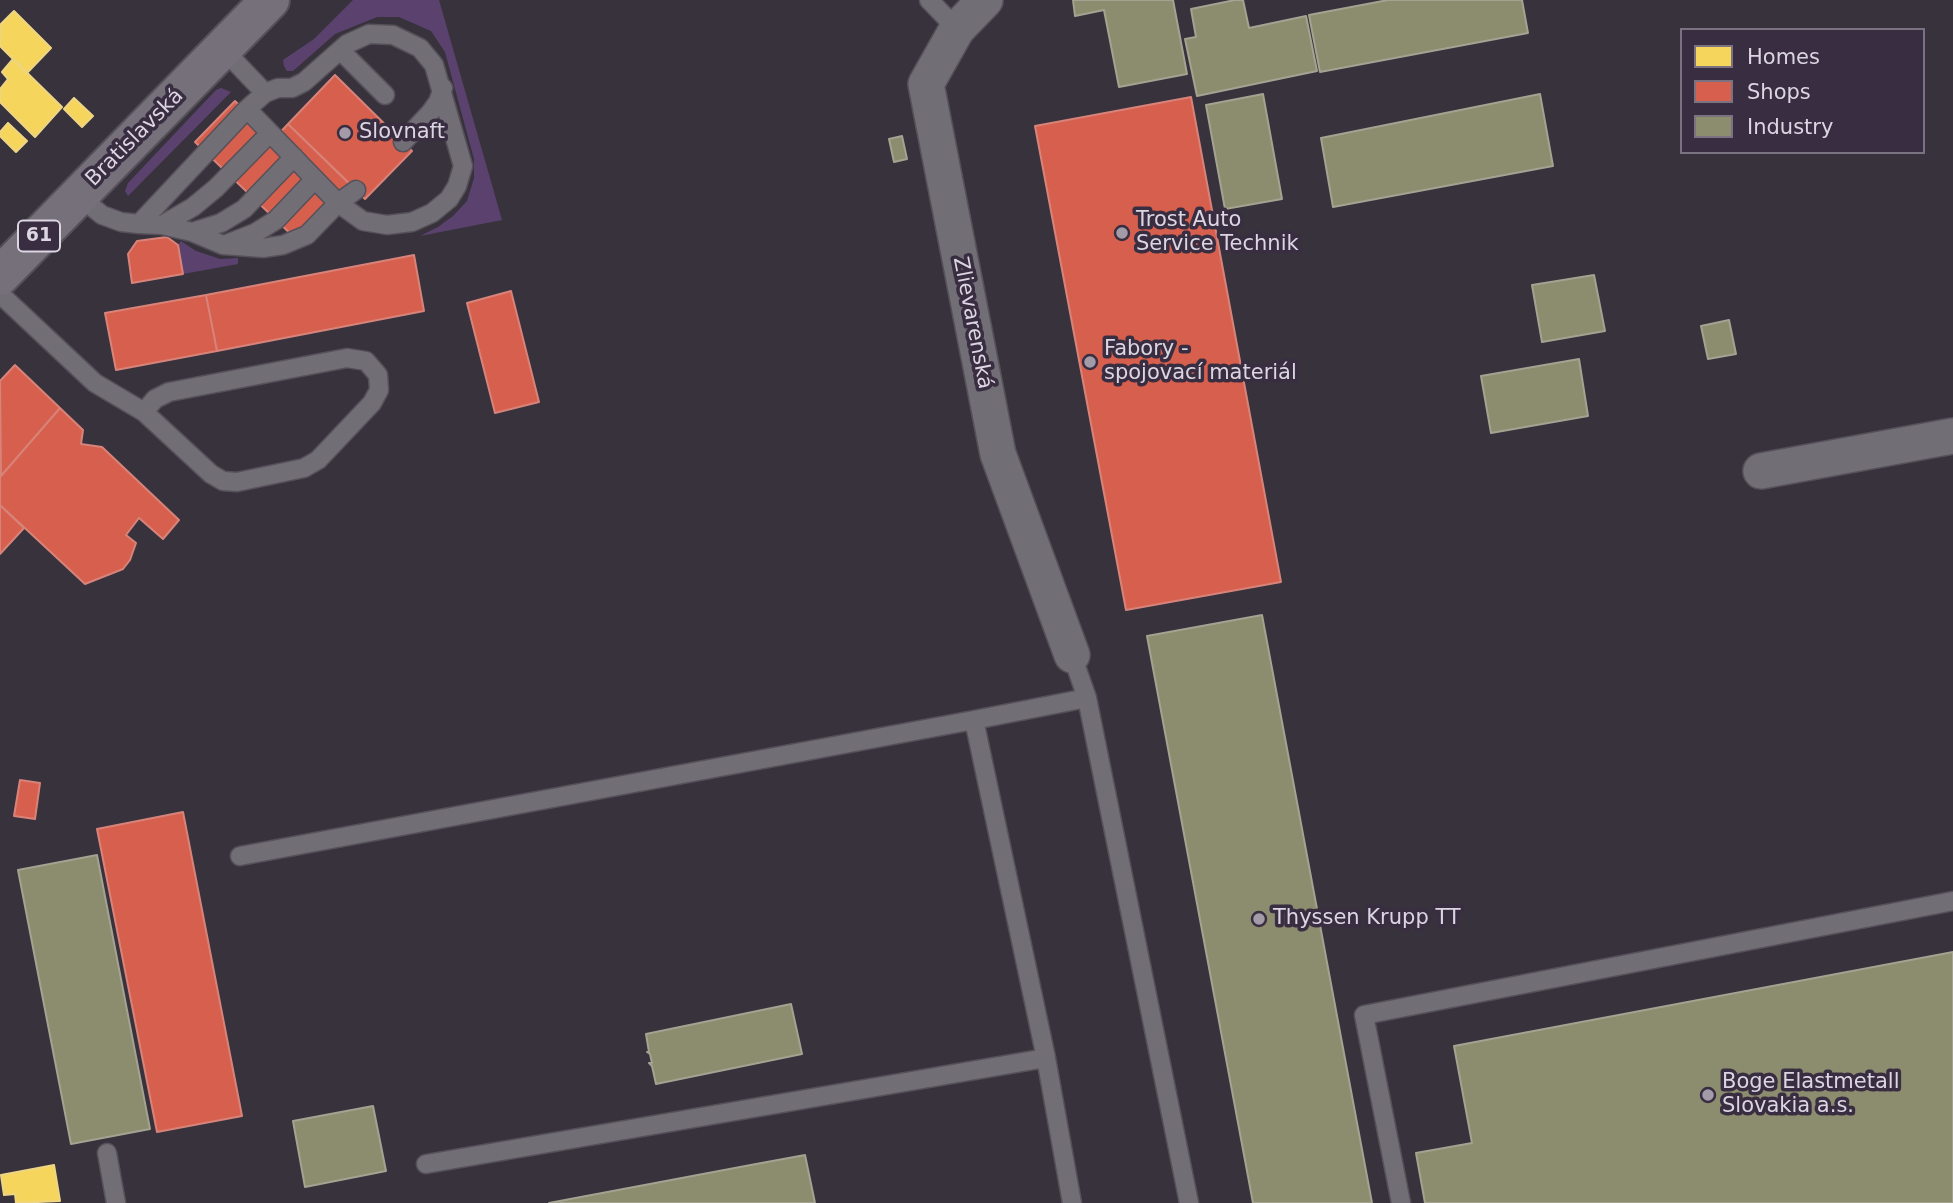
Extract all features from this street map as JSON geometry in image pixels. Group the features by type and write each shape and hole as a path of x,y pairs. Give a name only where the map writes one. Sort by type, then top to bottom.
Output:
{"main road":[{"name":"Bratislavská","path":"0,276 270,0"}],"street":[{"name":"Zlievarenská","path":"985,0 957,29 926,84 998,454 1072,655"},
{"path":"1761,471 1953,436"}],"lane":[{"path":"929,0 957,29"},
{"path":"139,224 247,109 265,93 278,88 292,88 304,82 347,44 369,34 393,36 420,48 435,65 463,166 457,186 449,200 432,213 412,222 387,225 363,221 338,204 247,109"},
{"path":"223,49 265,93"},
{"path":"340,50 385,96"},
{"path":"403,142 430,113 443,88"},
{"path":"162,225 193,207 216,188 270,133"},
{"path":"191,232 221,223 244,208 294,157"},
{"path":"223,245 255,233 276,220 315,179"},
{"path":"79,196 102,215 121,222 162,225 191,232 223,245 263,248 283,246 307,235 356,190"},
{"path":"0,294 94,383 144,412 211,474 223,481 237,482 304,468 318,460 372,403 379,390 378,375 366,361 346,358 169,392 155,399 144,412"},
{"path":"1072,655 1087,698 1189,1203"},
{"path":"240,856 1087,698"},
{"path":"974,720 1045,1058 1072,1203"},
{"path":"1401,1203 1364,1015 1953,901"},
{"path":"426,1164 1045,1058"},
{"path":"107,1153 116,1203"}],"shaded area":[{"path":"353,0 439,0 502,220 420,236 453,216 467,201 474,178 474,159 445,52 431,31 399,17 377,17 335,34 293,71 287,71 283,60 314,39"},
{"path":"221,88 231,92 128,196 125,191 128,183 216,90"},
{"path":"181,241 196,251 220,259 238,258 238,264 183,274 178,245"}],"building: Homes":[{"path":"14,11 51,48 27,73 0,46 0,25"},
{"path":"13,59 62,107 35,137 0,102 0,89 8,79 2,72"},
{"path":"74,98 93,116 82,127 64,109"},
{"path":"8,123 27,141 16,152 0,136"},
{"path":"54,1165 60,1201 16,1203 15,1194 4,1195 1,1175"}],"building: Shops":[{"name":"Slovnaft","path":"335,75 412,151 365,199 288,124"},
{"path":"1191,97 1281,582 1126,610 1035,126"},
{"path":"235,101 274,139 288,124 350,184 299,242 195,142"},
{"path":"167,237 178,245 183,274 132,283 128,254 137,241"},
{"path":"414,255 424,311 217,351 206,295"},
{"path":"511,291 539,402 495,413 467,303"},
{"path":"206,295 217,351 116,370 105,313"},
{"path":"15,365 60,408 1,476 0,381"},
{"path":"60,408 83,430 81,444 102,447 179,520 163,539 139,518 126,535 136,543 130,560 123,569 85,584 0,505 0,477"},
{"path":"0,505 24,528 0,554"},
{"path":"20,780 40,783 35,819 14,816"},
{"path":"183,812 242,1116 157,1132 97,829"}],"building: Industry":[{"path":"1073,0 1173,0 1187,74 1119,87 1104,10 1075,16"},
{"path":"1243,0 1249,28 1306,16 1317,71 1197,96 1185,39 1196,37 1191,9"},
{"path":"1388,0 1522,0 1528,33 1320,72 1309,15"},
{"path":"1263,94 1282,199 1225,209 1206,105"},
{"path":"1540,94 1553,166 1333,207 1321,138"},
{"path":"902,136 907,159 894,162 889,139"},
{"path":"1594,275 1605,331 1542,342 1532,285"},
{"path":"1729,320 1736,354 1708,359 1701,326"},
{"path":"1579,359 1588,416 1491,433 1481,376"},
{"name":"Thyssen Krupp TT","path":"1262,615 1372,1203 1253,1203 1147,636"},
{"path":"97,855 150,1129 71,1144 18,870"},
{"name":"Boge Elastmetall Slovakia a.s.","path":"1953,952 1953,1203 1425,1203 1416,1153 1472,1143 1454,1046"},
{"path":"791,1004 802,1054 656,1084 649,1063 652,1063 647,1052 646,1034"},
{"path":"373,1106 386,1171 305,1187 293,1121"},
{"path":"805,1155 815,1203 549,1203 756,1164"}],"place":[{"name":"Slovnaft","path":"345,133"},
{"name":"Trost Auto Service Technik","path":"1122,233"},
{"name":"Fabory - spojovací materiál","path":"1090,362"},
{"name":"Thyssen Krupp TT","path":"1259,919"},
{"name":"Boge Elastmetall Slovakia a.s.","path":"1708,1095"}]}
